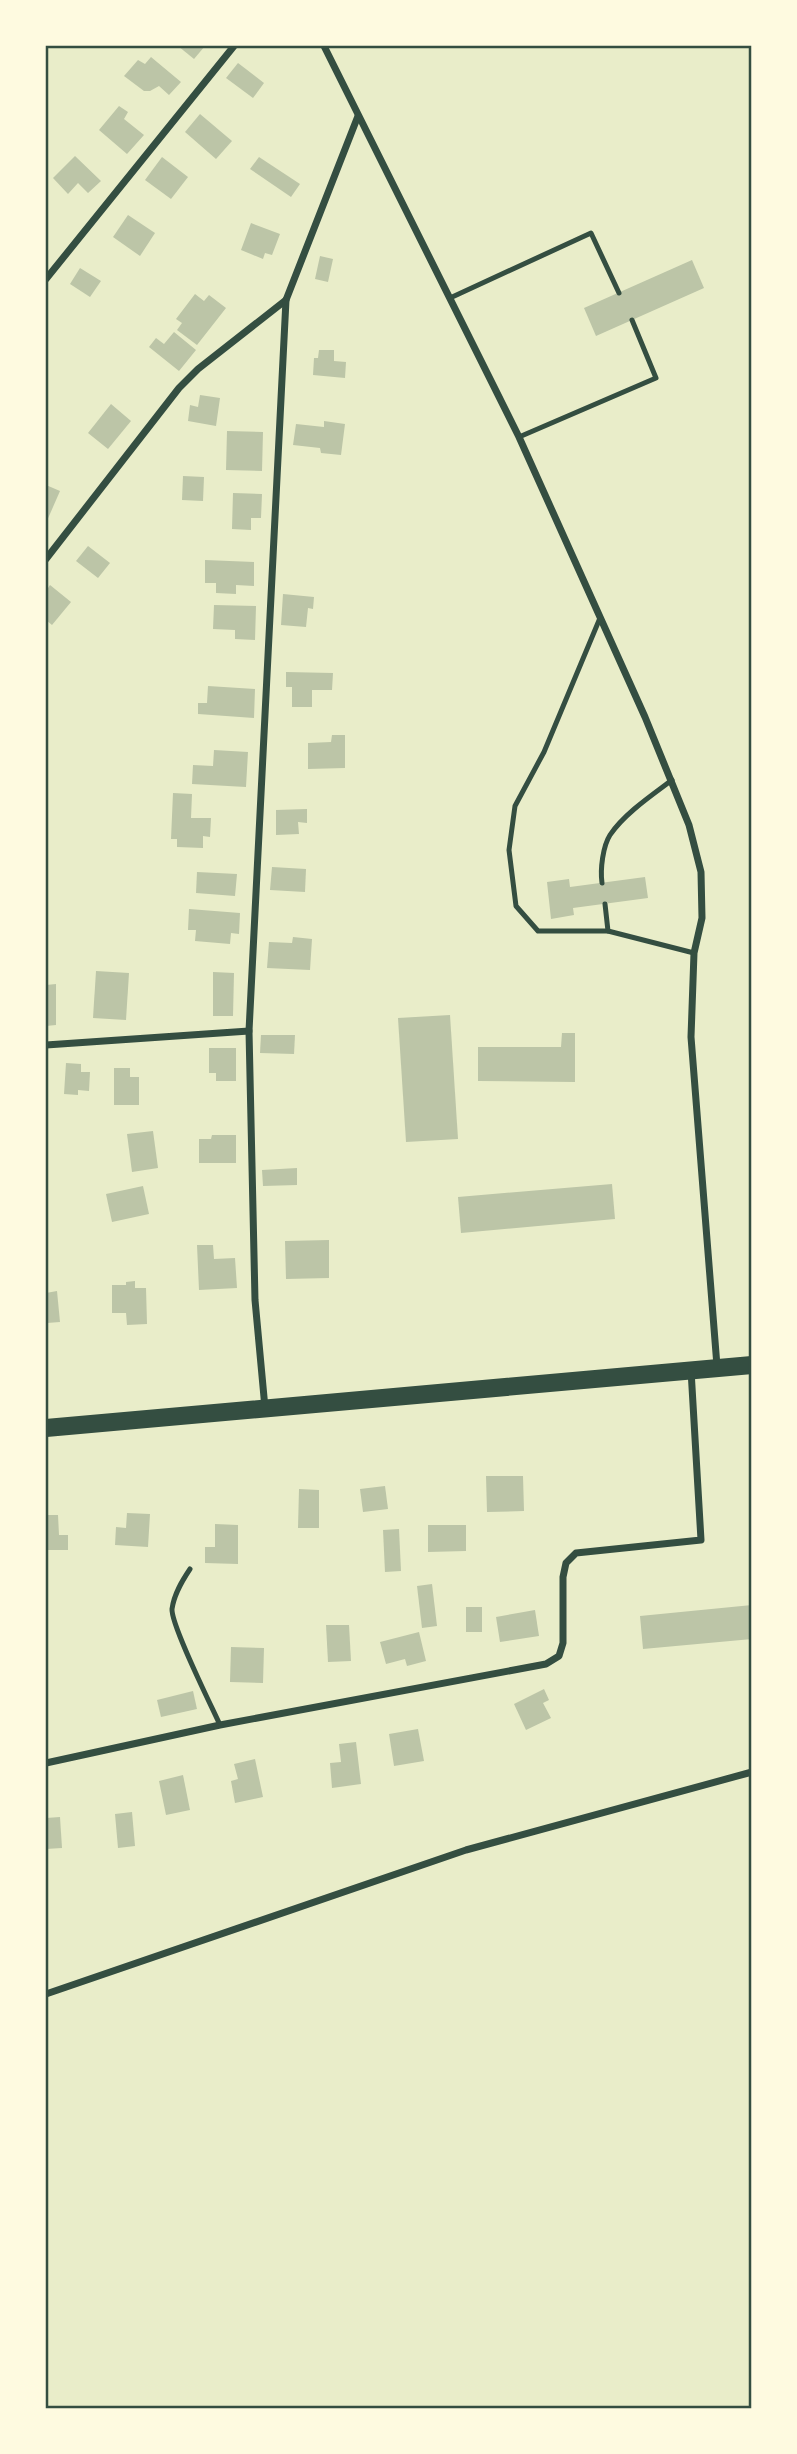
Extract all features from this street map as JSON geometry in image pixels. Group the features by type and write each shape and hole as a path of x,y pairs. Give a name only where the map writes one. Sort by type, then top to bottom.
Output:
{"main road":[{"path":"46,1428 751,1365"}],"street":[{"path":"46,279 234,46"},
{"path":"324,46 519,438 672,780 689,825 701,872 702,918 694,953 691,1037 717,1368"},
{"path":"265,1409 255,1300 249,1031 286,300 358,116"},
{"path":"46,559 179,388 198,369 286,300"},
{"path":"46,1045 249,1031"},
{"path":"46,1763 220,1725 546,1664 559,1656 563,1643 563,1577 566,1563 576,1553 701,1540 691,1369"},
{"path":"46,1994 466,1850 751,1772"}],"lane":[{"path":"450,298 591,233 619,293"},
{"path":"519,438 656,378 632,320"},
{"path":"600,618 544,752 515,806 509,850 516,906 538,931 608,931 694,953"},
{"path":"602,883 601,872 610,836 640,804 672,780"},
{"path":"605,904 608,931"},
{"path":"190,1569 178,1587 172,1612 220,1725"}],"building":[{"path":"178,46 205,46 194,59"},
{"path":"151,57 181,82 169,95 159,86 144,91 124,76 138,60 145,64"},
{"path":"238,63 264,83 253,98 226,78"},
{"path":"119,106 128,112 124,119 144,135 127,154 99,130"},
{"path":"200,114 232,141 216,159 185,132"},
{"path":"75,156 101,181 88,193 78,183 68,194 53,178"},
{"path":"162,157 188,177 171,199 145,180"},
{"path":"259,157 300,184 291,197 250,169"},
{"path":"128,215 155,233 140,256 113,237"},
{"path":"251,223 280,234 272,255 265,253 263,259 241,250"},
{"path":"320,256 333,259 328,282 315,279"},
{"path":"692,260 704,288 596,336 584,308"},
{"path":"80,268 101,281 90,297 70,284"},
{"path":"195,294 204,301 209,295 226,308 197,345 177,330 182,323 176,319"},
{"path":"174,332 196,350 179,371 149,347 156,338 164,344"},
{"path":"319,350 334,350 334,361 346,362 345,378 313,375 314,358 318,358"},
{"path":"200,395 220,398 216,426 188,421 190,405 198,407"},
{"path":"111,404 131,421 108,449 88,433"},
{"path":"324,421 345,424 341,455 321,453 320,448 293,445 296,424 324,427"},
{"path":"227,431 263,432 262,471 226,470"},
{"path":"183,476 204,477 203,501 182,500"},
{"path":"46,485 60,491 46,523"},
{"path":"233,493 262,494 261,518 251,518 251,530 232,529"},
{"path":"88,546 110,563 98,578 76,561"},
{"path":"205,560 254,562 254,586 236,585 236,594 216,593 216,583 205,583"},
{"path":"50,585 71,602 52,625 46,620 46,591"},
{"path":"283,594 314,597 313,609 308,608 306,627 281,625"},
{"path":"214,605 256,606 255,640 235,639 235,630 213,629"},
{"path":"286,672 333,673 332,690 312,690 312,707 292,707 292,687 286,687"},
{"path":"208,686 255,689 254,718 198,714 198,703 207,703"},
{"path":"332,735 345,735 345,768 308,769 308,743 331,742"},
{"path":"214,750 248,752 246,787 192,784 193,765 213,766"},
{"path":"173,793 192,794 191,818 211,818 210,837 203,836 203,848 177,847 177,839 171,839"},
{"path":"307,809 307,823 298,822 299,834 276,835 276,810"},
{"path":"272,867 306,869 305,892 270,890"},
{"path":"197,872 237,874 235,896 196,893"},
{"path":"645,877 648,898 573,908 574,915 551,919 547,882 569,879 570,887"},
{"path":"189,909 240,913 239,934 231,933 230,944 195,941 196,930 188,930"},
{"path":"293,937 312,939 310,970 267,968 269,942 292,943"},
{"path":"96,971 129,973 126,1020 93,1018"},
{"path":"213,972 234,973 233,1016 213,1016"},
{"path":"56,984 56,1025 46,1026 46,985"},
{"path":"450,1015 458,1139 406,1142 398,1018"},
{"path":"562,1033 575,1033 575,1082 478,1081 478,1047 561,1047"},
{"path":"261,1035 295,1035 294,1054 260,1053"},
{"path":"209,1048 236,1048 236,1081 216,1081 216,1073 209,1073"},
{"path":"66,1063 81,1064 81,1072 90,1072 89,1091 78,1090 78,1095 64,1094"},
{"path":"114,1068 130,1068 130,1077 139,1077 139,1105 114,1105"},
{"path":"153,1131 158,1168 132,1172 127,1134"},
{"path":"212,1135 236,1135 236,1163 199,1163 199,1139 211,1139"},
{"path":"297,1168 297,1185 263,1186 262,1170"},
{"path":"612,1184 615,1219 461,1233 458,1197"},
{"path":"143,1186 149,1214 112,1222 106,1194"},
{"path":"329,1240 329,1278 286,1279 285,1241"},
{"path":"197,1245 213,1245 214,1259 235,1258 237,1288 199,1290"},
{"path":"135,1281 135,1288 146,1288 147,1324 127,1325 126,1313 112,1313 112,1285 126,1285 126,1282"},
{"path":"57,1291 60,1322 47,1323 46,1293"},
{"path":"486,1476 523,1476 524,1511 487,1512"},
{"path":"385,1486 388,1509 363,1512 360,1489"},
{"path":"299,1489 319,1490 319,1528 298,1528"},
{"path":"127,1513 150,1514 148,1547 115,1545 116,1527 126,1528"},
{"path":"46,1515 58,1515 59,1535 68,1535 68,1550 46,1550"},
{"path":"215,1524 238,1525 238,1564 205,1563 205,1547 215,1547"},
{"path":"428,1525 466,1525 466,1551 428,1552"},
{"path":"399,1529 401,1571 385,1572 383,1530"},
{"path":"432,1584 437,1626 422,1628 417,1586"},
{"path":"752,1605 752,1639 643,1649 640,1616"},
{"path":"466,1607 482,1607 482,1632 466,1632"},
{"path":"535,1610 539,1636 500,1642 496,1617"},
{"path":"326,1625 349,1625 351,1661 328,1662"},
{"path":"419,1632 426,1661 407,1666 405,1659 386,1664 380,1642"},
{"path":"231,1647 264,1648 263,1683 230,1682"},
{"path":"544,1689 549,1700 543,1703 551,1718 526,1730 514,1704"},
{"path":"193,1691 197,1709 161,1717 157,1700"},
{"path":"418,1729 424,1761 394,1766 389,1734"},
{"path":"356,1742 361,1784 332,1788 330,1763 341,1762 339,1744"},
{"path":"255,1759 263,1797 235,1803 231,1781 238,1779 234,1764"},
{"path":"183,1775 190,1810 166,1815 159,1781"},
{"path":"132,1812 135,1846 118,1848 115,1814"},
{"path":"60,1817 62,1848 46,1849 46,1818"}]}
